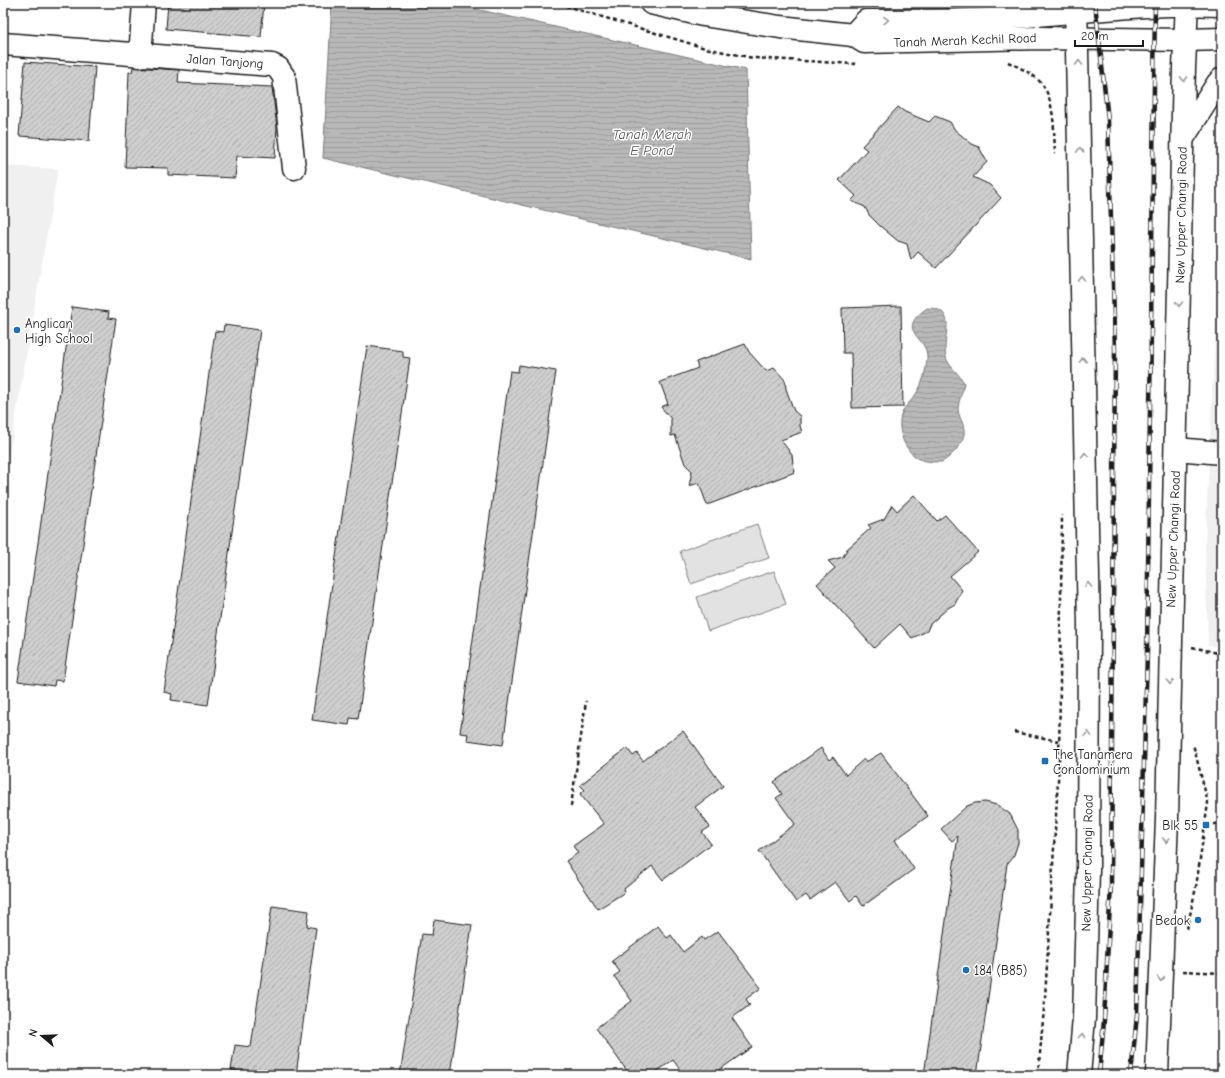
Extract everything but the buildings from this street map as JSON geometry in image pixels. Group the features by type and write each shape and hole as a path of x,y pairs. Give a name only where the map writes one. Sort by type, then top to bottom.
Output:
{"main road":[{"path":"140,56 144,3"},
{"name":"Tanah Merah Kechil Road","path":"651,3 703,15 780,27 853,35 864,42 1039,38 1185,40 1222,39"},
{"path":"684,3 703,15"},
{"path":"986,19 1014,3"},
{"name":"Tanah Merah Kechil Road","path":"853,35 866,20 986,19 1076,7 1187,4 1222,5"},
{"name":"New Upper Changi Road","path":"1157,1075 1172,970 1176,449 1187,4"},
{"name":"New Upper Changi Road","path":"1076,7 1078,39 1089,624 1088,871 1084,1018 1078,1075"},
{"name":"Jalan Tanjong","path":"3,44 140,56 272,65 278,68 284,77 294,168"},
{"path":"1183,139 1222,79"},
{"path":"1176,449 1222,453"}],"path":[{"path":"566,6 705,48 753,58 861,64"},
{"path":"1006,62 1032,75 1042,84 1052,115 1055,161"},
{"path":"1038,1075 1045,998 1060,764 1062,512"},
{"path":"1192,647 1222,654"},
{"path":"571,806 586,701"},
{"path":"1014,732 1059,741"},
{"path":"1185,936 1196,887 1206,825 1208,802 1193,744"},
{"path":"1206,825 1222,824"},
{"path":"1172,970 1183,964"},
{"path":"1172,970 1222,973"},
{"path":"1172,970 1182,978"}],"shaded area":[{"name":"Anglican High School","path":"3,166 58,169 3,491"},
{"path":"1222,190 1222,647 1208,645 1205,545"},
{"path":"757,524 769,558 691,584 680,551"},
{"path":"774,571 786,604 708,631 697,597"}],"water":[{"name":"Tanah Merah E Pond","path":"332,3 449,3 746,70 751,259 323,158"},
{"path":"927,308 937,309 943,313 946,318 946,357 949,364 964,383 958,408 964,429 963,439 958,448 942,462 925,461 916,457 907,448 900,431 900,419 902,413 918,390 925,372 927,359 926,351 915,334 913,323 917,316"}],"railway":[{"path":"1095,3 1108,120 1115,350 1111,884 1104,1020 1099,1075"},
{"path":"1131,1075 1137,1015 1147,653 1155,3"}],"place":[{"name":"Anglican High School","path":"17,330"},
{"name":"The Tanamera Condominium","path":"1045,761"},
{"name":"Blk 55","path":"1206,825"},
{"name":"Bedok","path":"1198,920"},
{"name":"184 (B85)","path":"966,970"}]}
